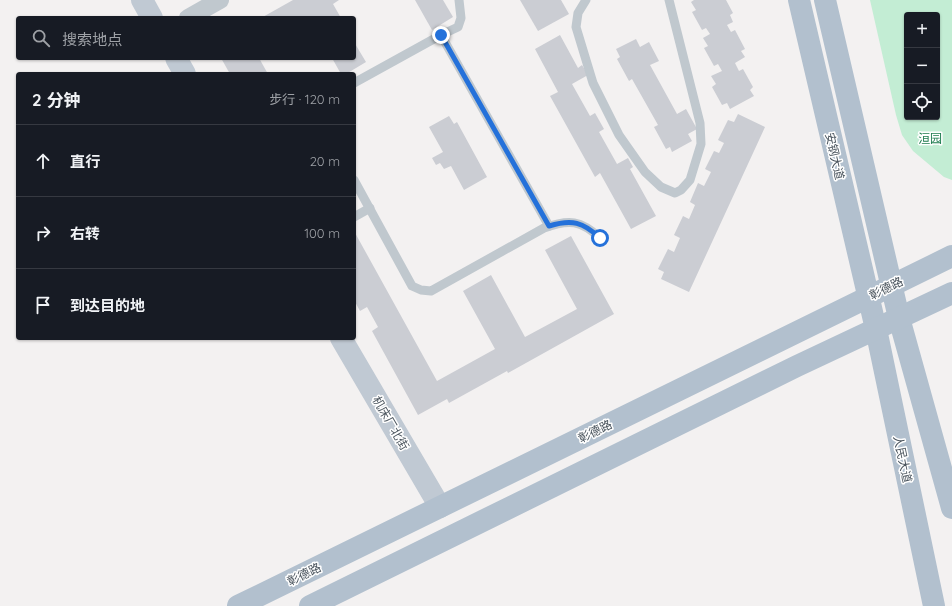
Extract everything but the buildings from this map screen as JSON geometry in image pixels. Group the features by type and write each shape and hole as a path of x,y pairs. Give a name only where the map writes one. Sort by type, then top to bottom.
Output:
{"main road":[{"name":"安钢大道","path":"799,0 872,312"},
{"path":"825,0 895,301 952,508"},
{"name":"彰德路","path":"238,606 440,507 895,301 952,256"},
{"name":"彰德路","path":"311,606 797,366 872,312 895,301 952,293"},
{"name":"人民大道","path":"872,312 934,606"}],"street":[{"path":"142,0 151,16"},
{"path":"192,16 220,0"},
{"path":"177,60 184,72"},
{"name":"机床厂北街","path":"342,340 440,507"}],"lane":[{"path":"356,82 458,27 462,18 459,0"},
{"path":"586,0 578,12 576,27 593,83 619,135 645,172 661,187 675,193 681,190 690,180 701,144 701,130 669,0"},
{"path":"441,35 549,226"},
{"path":"356,184 412,286 421,290 431,291 549,226 566,222 579,223 591,229 600,238"},
{"path":"356,216 370,208"}],"green space":[{"name":"洹园","path":"870,0 952,0 952,180 944,177 913,151 902,135 896,115"}],"route":[{"path":"441,35 549,226 566,222 579,223 591,229 600,238"}]}
